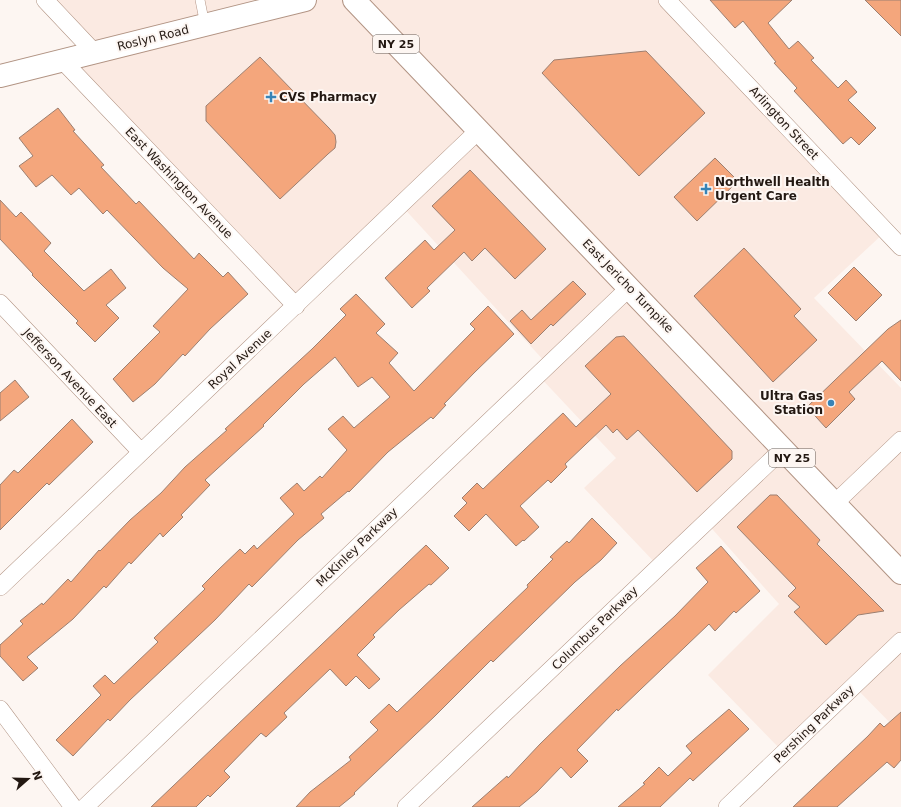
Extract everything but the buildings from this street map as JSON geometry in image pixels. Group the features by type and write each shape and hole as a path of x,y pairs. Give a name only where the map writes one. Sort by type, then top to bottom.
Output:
{"main road":[{"name":"Roslyn Road","path":"0,76 305,0"},
{"name":"East Jericho Turnpike","path":"354,0 901,573"}],"street":[{"path":"45,0 94,52"},
{"name":"Arlington Street","path":"667,0 901,247"},
{"name":"East Washington Avenue","path":"62,60 296,306"},
{"name":"Royal Avenue","path":"0,587 479,130"},
{"name":"McKinley Parkway","path":"85,807 629,288"},
{"name":"Jefferson Avenue East","path":"0,304 140,452"},
{"path":"835,504 901,440"},
{"name":"Columbus Parkway","path":"406,807 783,449"},
{"name":"Pershing Parkway","path":"727,807 901,641"},
{"path":"0,709 73,807"}],"lane":[{"path":"200,0 205,25"}],"shaded area":[{"path":"47,0 668,0 885,232 814,298 901,388 901,734 854,686 784,753 708,675 779,604 706,522 659,567 584,488 616,458 537,374 547,364 400,204 296,306 62,60 94,52"}],"place":[{"name":"CVS Pharmacy","path":"271,97"},
{"name":"Northwell Health Urgent Care","path":"706,189"},
{"name":"Ultra Gas Station","path":"831,403"}]}
